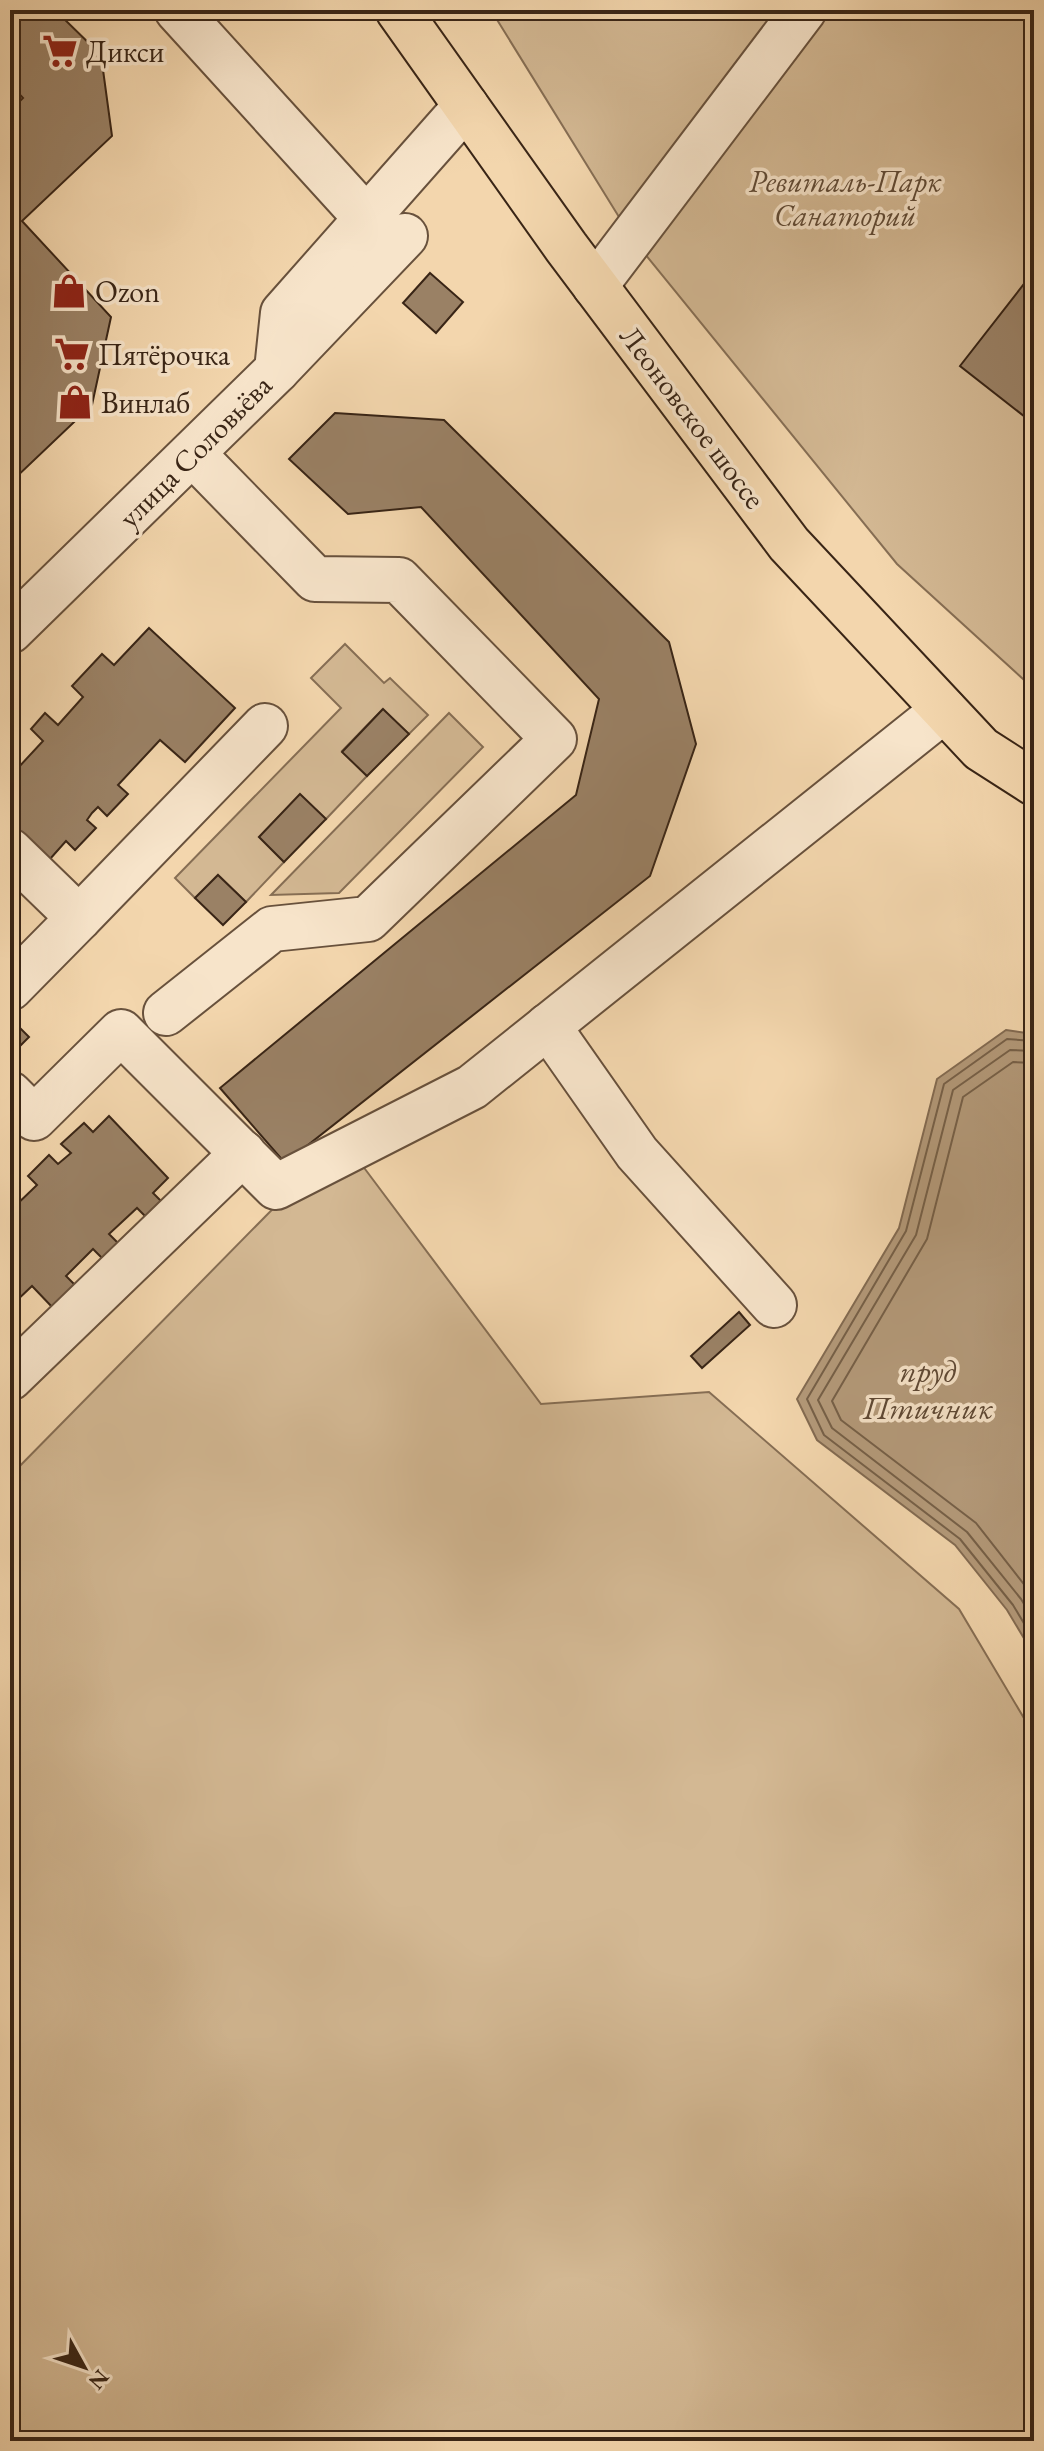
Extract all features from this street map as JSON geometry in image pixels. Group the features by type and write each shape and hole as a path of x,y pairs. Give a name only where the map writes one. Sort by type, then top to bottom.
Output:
{"main road":[{"name":"Леоновское шоссе","path":"398,10 595,286 789,544 981,749 1034,783"}],"street":[{"path":"177,10 386,228"},
{"path":"595,286 804,10"},
{"name":"улица Соловьёва","path":"10,631 277,370 283,313 386,228 466,106"},
{"path":"166,1013 272,929 368,919 554,739 399,580 315,579 193,454"},
{"path":"10,1094 34,1118 121,1032 276,1187 472,1087 944,710"},
{"path":"10,988 265,726"},
{"path":"10,851 79,918"},
{"path":"548,1026 637,1153 774,1305"},
{"path":"10,1378 243,1153"}],"green space":[{"name":"Ревиталь-Парк Санаторий","path":"491,10 1034,10 1034,689 897,564 632,238"},
{"path":"345,644 384,683 390,678 428,715 409,734 382,710 342,751 367,776 326,819 300,795 259,837 284,862 246,902 218,875 195,898 175,878 341,708 311,678"},
{"path":"449,713 483,747 339,893 271,895"},
{"path":"350,1149 541,1404 709,1392 959,1609 1034,1735 1034,2441 10,2441 10,1476 313,1168"}],"water":[{"name":"пруд Птичник","path":"1006,1030 1034,1034 1034,1655 1007,1610 955,1545 817,1440 797,1399 899,1228 937,1079"}],"building":[{"path":"10,10 55,10 101,55 112,136 22,221 111,317 92,405 10,483 10,354 18,346 10,339 10,111 23,98 10,84"},
{"path":"1034,271 1034,424 960,366"},
{"path":"430,273 463,302 436,333 403,303"},
{"path":"335,413 444,420 669,642 696,744 650,876 285,1163 220,1088 576,795 599,699 421,507 348,514 289,459"},
{"path":"149,628 235,708 185,762 160,740 118,785 128,794 107,816 98,807 87,820 96,828 75,850 66,841 50,859 10,822 10,763 17,769 43,741 31,729 45,713 58,725 83,697 72,686 102,654 114,665"},
{"path":"383,709 409,734 367,776 342,752"},
{"path":"300,794 326,819 284,862 259,837"},
{"path":"218,875 246,902 223,925 195,898"},
{"path":"10,1018 29,1037 10,1056"},
{"path":"109,1116 168,1178 153,1193 164,1204 148,1219 137,1208 109,1234 121,1246 105,1261 93,1249 66,1276 77,1287 54,1309 32,1286 10,1307 10,1211 37,1185 28,1176 49,1155 58,1164 71,1153 61,1144 84,1123 93,1132"},
{"path":"739,1312 750,1325 702,1368 691,1356"}],"place":[{"name":"Дикси","path":"60,51"},
{"name":"Ozon","path":"69,291"},
{"name":"Пятёрочка","path":"72,354"},
{"name":"Винлаб","path":"75,402"}]}
